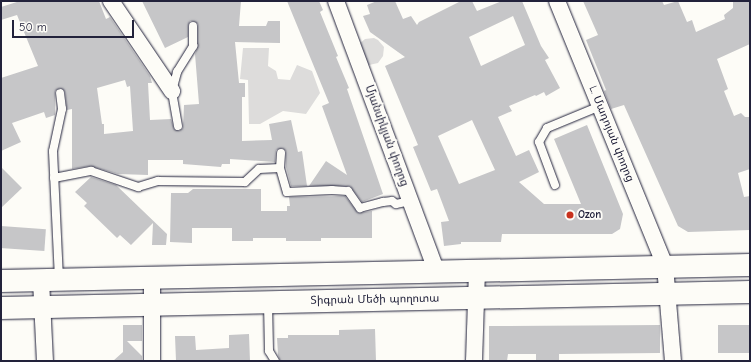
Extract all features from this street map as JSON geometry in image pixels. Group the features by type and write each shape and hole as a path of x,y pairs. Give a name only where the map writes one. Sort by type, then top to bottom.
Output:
{"main road":[{"path":"1,281 750,265"},
{"name":"Տիգրան Մեծի պողոտա","path":"1,308 750,292"}],"street":[{"path":"111,1 172,91"},
{"name":"Մյանսիկյան փողոց","path":"336,1 436,272"},
{"name":"L. Մադոյան փողոց","path":"557,1 665,266 666,293 673,361"},
{"path":"474,361 477,271"},
{"path":"152,278 152,361"},
{"path":"45,361 42,307 50,280"}],"lane":[{"path":"178,126 172,91 177,72 193,46 193,26"},
{"path":"50,280 54,178 53,151 62,109 60,93"},
{"path":"555,185 539,142 547,128 600,106"},
{"path":"281,153 280,168 287,192 332,190 348,191 360,208 383,202 392,201 396,204 410,201"},
{"path":"54,178 91,171 138,187 158,180 245,182 259,169 280,168"},
{"path":"268,302 269,351 272,359"}],"shaded area":[{"path":"374,38 384,47 383,56 378,63 369,65 364,64 358,45 365,39"},
{"path":"243,48 269,48 268,66 276,71 278,79 290,80 297,65 312,71 320,93 306,114 283,111 260,124 249,124 248,80 240,79"}],"building":[{"path":"20,1 99,1 106,19 110,17 150,76 152,83 148,83 150,120 171,119 174,129 179,131 183,128 184,105 199,104 195,54 198,46 198,24 190,21 188,26 188,37 165,48 142,1 241,1 239,26 266,26 268,21 280,21 280,43 235,42 239,83 245,83 245,97 242,97 242,141 272,140 269,124 291,120 298,152 302,151 307,186 291,186 286,167 286,151 282,148 276,150 275,162 230,159 230,164 222,164 221,167 183,164 183,160 148,160 148,175 118,174 90,166 72,169 72,109 67,110 65,92 60,88 55,91 55,115 46,118 44,112 12,123 21,142 1,151 1,78 38,66 17,15 1,20 1,7","holes":["125,80 127,87 130,86 133,131 104,134 104,124 102,124 97,88"]},
{"path":"287,1 319,1 323,10 320,12 338,56 336,57 349,88 347,89 383,194 362,202 350,186 309,186 326,161 347,175 322,106 329,103"},
{"path":"377,1 395,1 403,19 411,16 417,25 419,22 461,1 472,1 477,11 502,1 522,1 541,46 549,58 545,60 560,88 546,96 544,92 509,106 512,111 498,117 516,156 529,150 539,172 519,182 544,204 581,204 554,139 587,125 623,214 620,229 612,234 502,234 501,242 461,242 461,244 444,246 441,222 449,221 437,189 431,191 413,147 418,145 385,66 405,57 370,32 363,16 370,14 367,5","holes":["513,16 525,45 481,66 469,37","472,120 495,170 459,184 438,136"]},
{"path":"583,1 662,1 664,5 678,1 687,22 692,20 696,32 725,19 724,15 733,8 733,1 750,1 750,44 717,59 728,89 724,91 734,116 741,113 745,117 750,117 750,169 738,173 744,197 750,196 750,230 688,232 678,226 624,105 611,109 604,91 606,90 586,40 598,35"},
{"path":"1,167 22,188 1,208"},
{"path":"91,177 116,185 167,234 166,245 152,245 153,223 131,245 120,235 117,238 84,206 87,203 75,192"},
{"path":"193,189 261,189 261,211 287,211 287,206 290,206 289,197 345,196 358,213 372,211 372,238 321,238 321,241 286,241 286,238 253,238 253,241 232,241 232,228 192,228 192,243 170,242 171,193 188,193"},
{"path":"1,226 46,229 44,251 1,248"},
{"path":"123,325 142,325 142,341 127,341 142,356 142,361 113,361 123,352"},
{"path":"660,325 660,353 559,354 559,361 536,361 536,354 508,354 507,361 489,361 489,326"},
{"path":"718,325 750,325 750,353 718,353"},
{"path":"375,329 376,361 280,361 278,355 277,338 288,338 288,335 339,335 339,330"},
{"path":"249,334 250,361 176,361 175,336 195,336 196,350 229,348 229,335"}],"place":[{"name":"Ozon","path":"570,215"}]}
